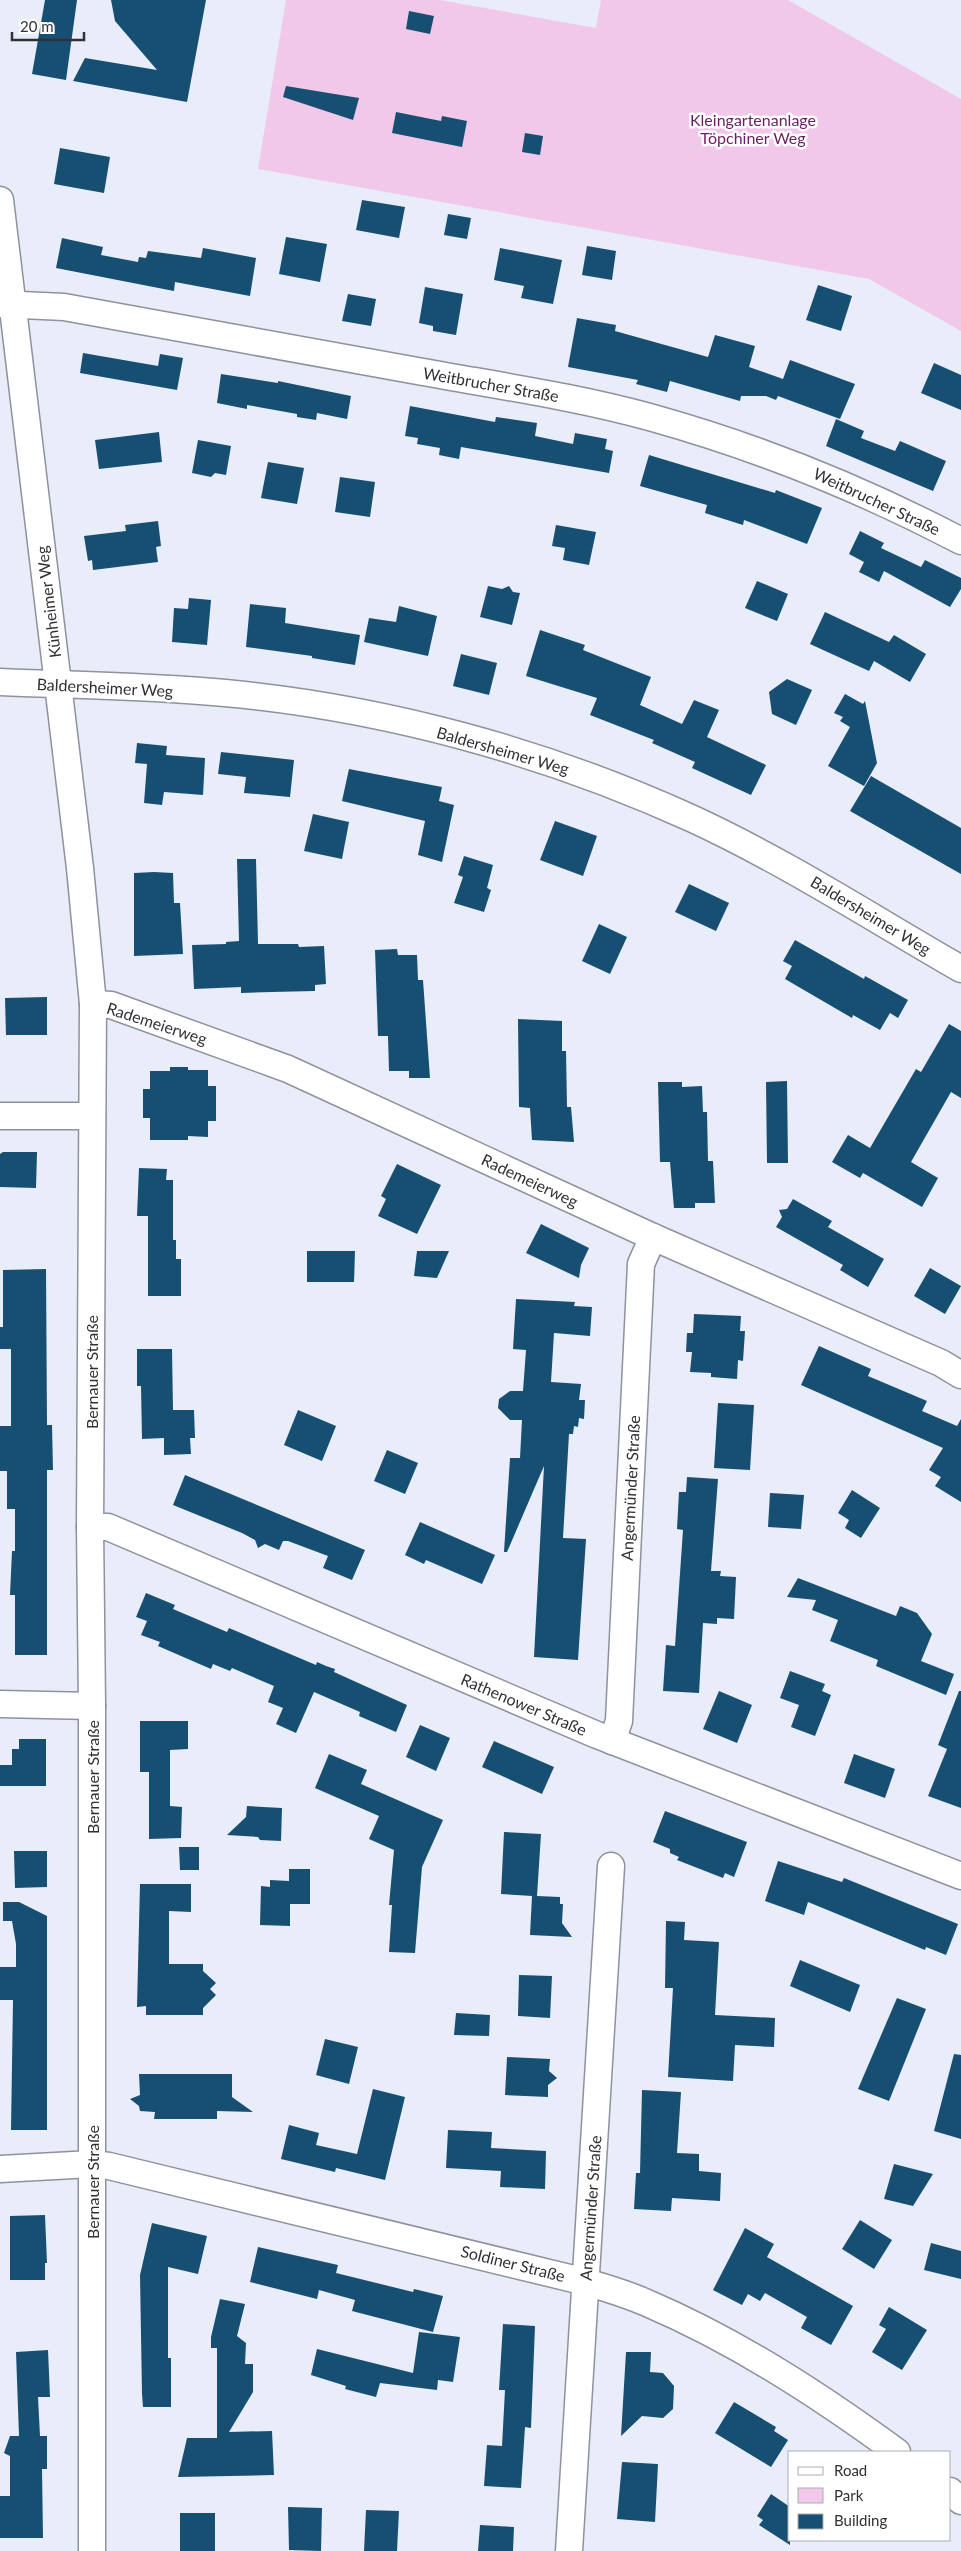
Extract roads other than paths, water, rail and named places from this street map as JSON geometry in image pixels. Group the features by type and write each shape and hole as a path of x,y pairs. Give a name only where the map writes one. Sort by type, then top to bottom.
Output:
{"street":[{"name":"Künheimer Weg","path":"0,200 7,304 58,684 80,868 93,1004"},
{"name":"Weitbrucher Straße","path":"7,304 64,307 557,396 651,417 740,444 830,478 908,513 961,541"},
{"name":"Baldersheimer Weg","path":"0,682 226,693 357,712 465,737 564,767 677,812 809,878 837,898 961,969"},
{"name":"Bernauer Straße","path":"92,2551 92,1706 90,1528 93,1004"},
{"name":"Rademeierweg","path":"93,1004 111,1005 288,1069 653,1237 941,1363 961,1375"},
{"path":"0,1116 92,1116"},
{"name":"Angermünder Straße","path":"612,1741 619,1721 641,1264 653,1237"},
{"name":"Rathenower Straße","path":"90,1528 108,1527 612,1741 961,1876"},
{"path":"0,1704 92,1706"},
{"name":"Angermünder Straße","path":"569,2551 611,1866"},
{"name":"Soldiner Straße","path":"0,2169 92,2164 109,2166 298,2210 586,2282 646,2302 737,2348 820,2398 896,2451"},
{"path":"951,2492 961,2501"}],"park label":[{"name":"Kleingartenanlage Töpchiner Weg","path":"753,128"}]}
